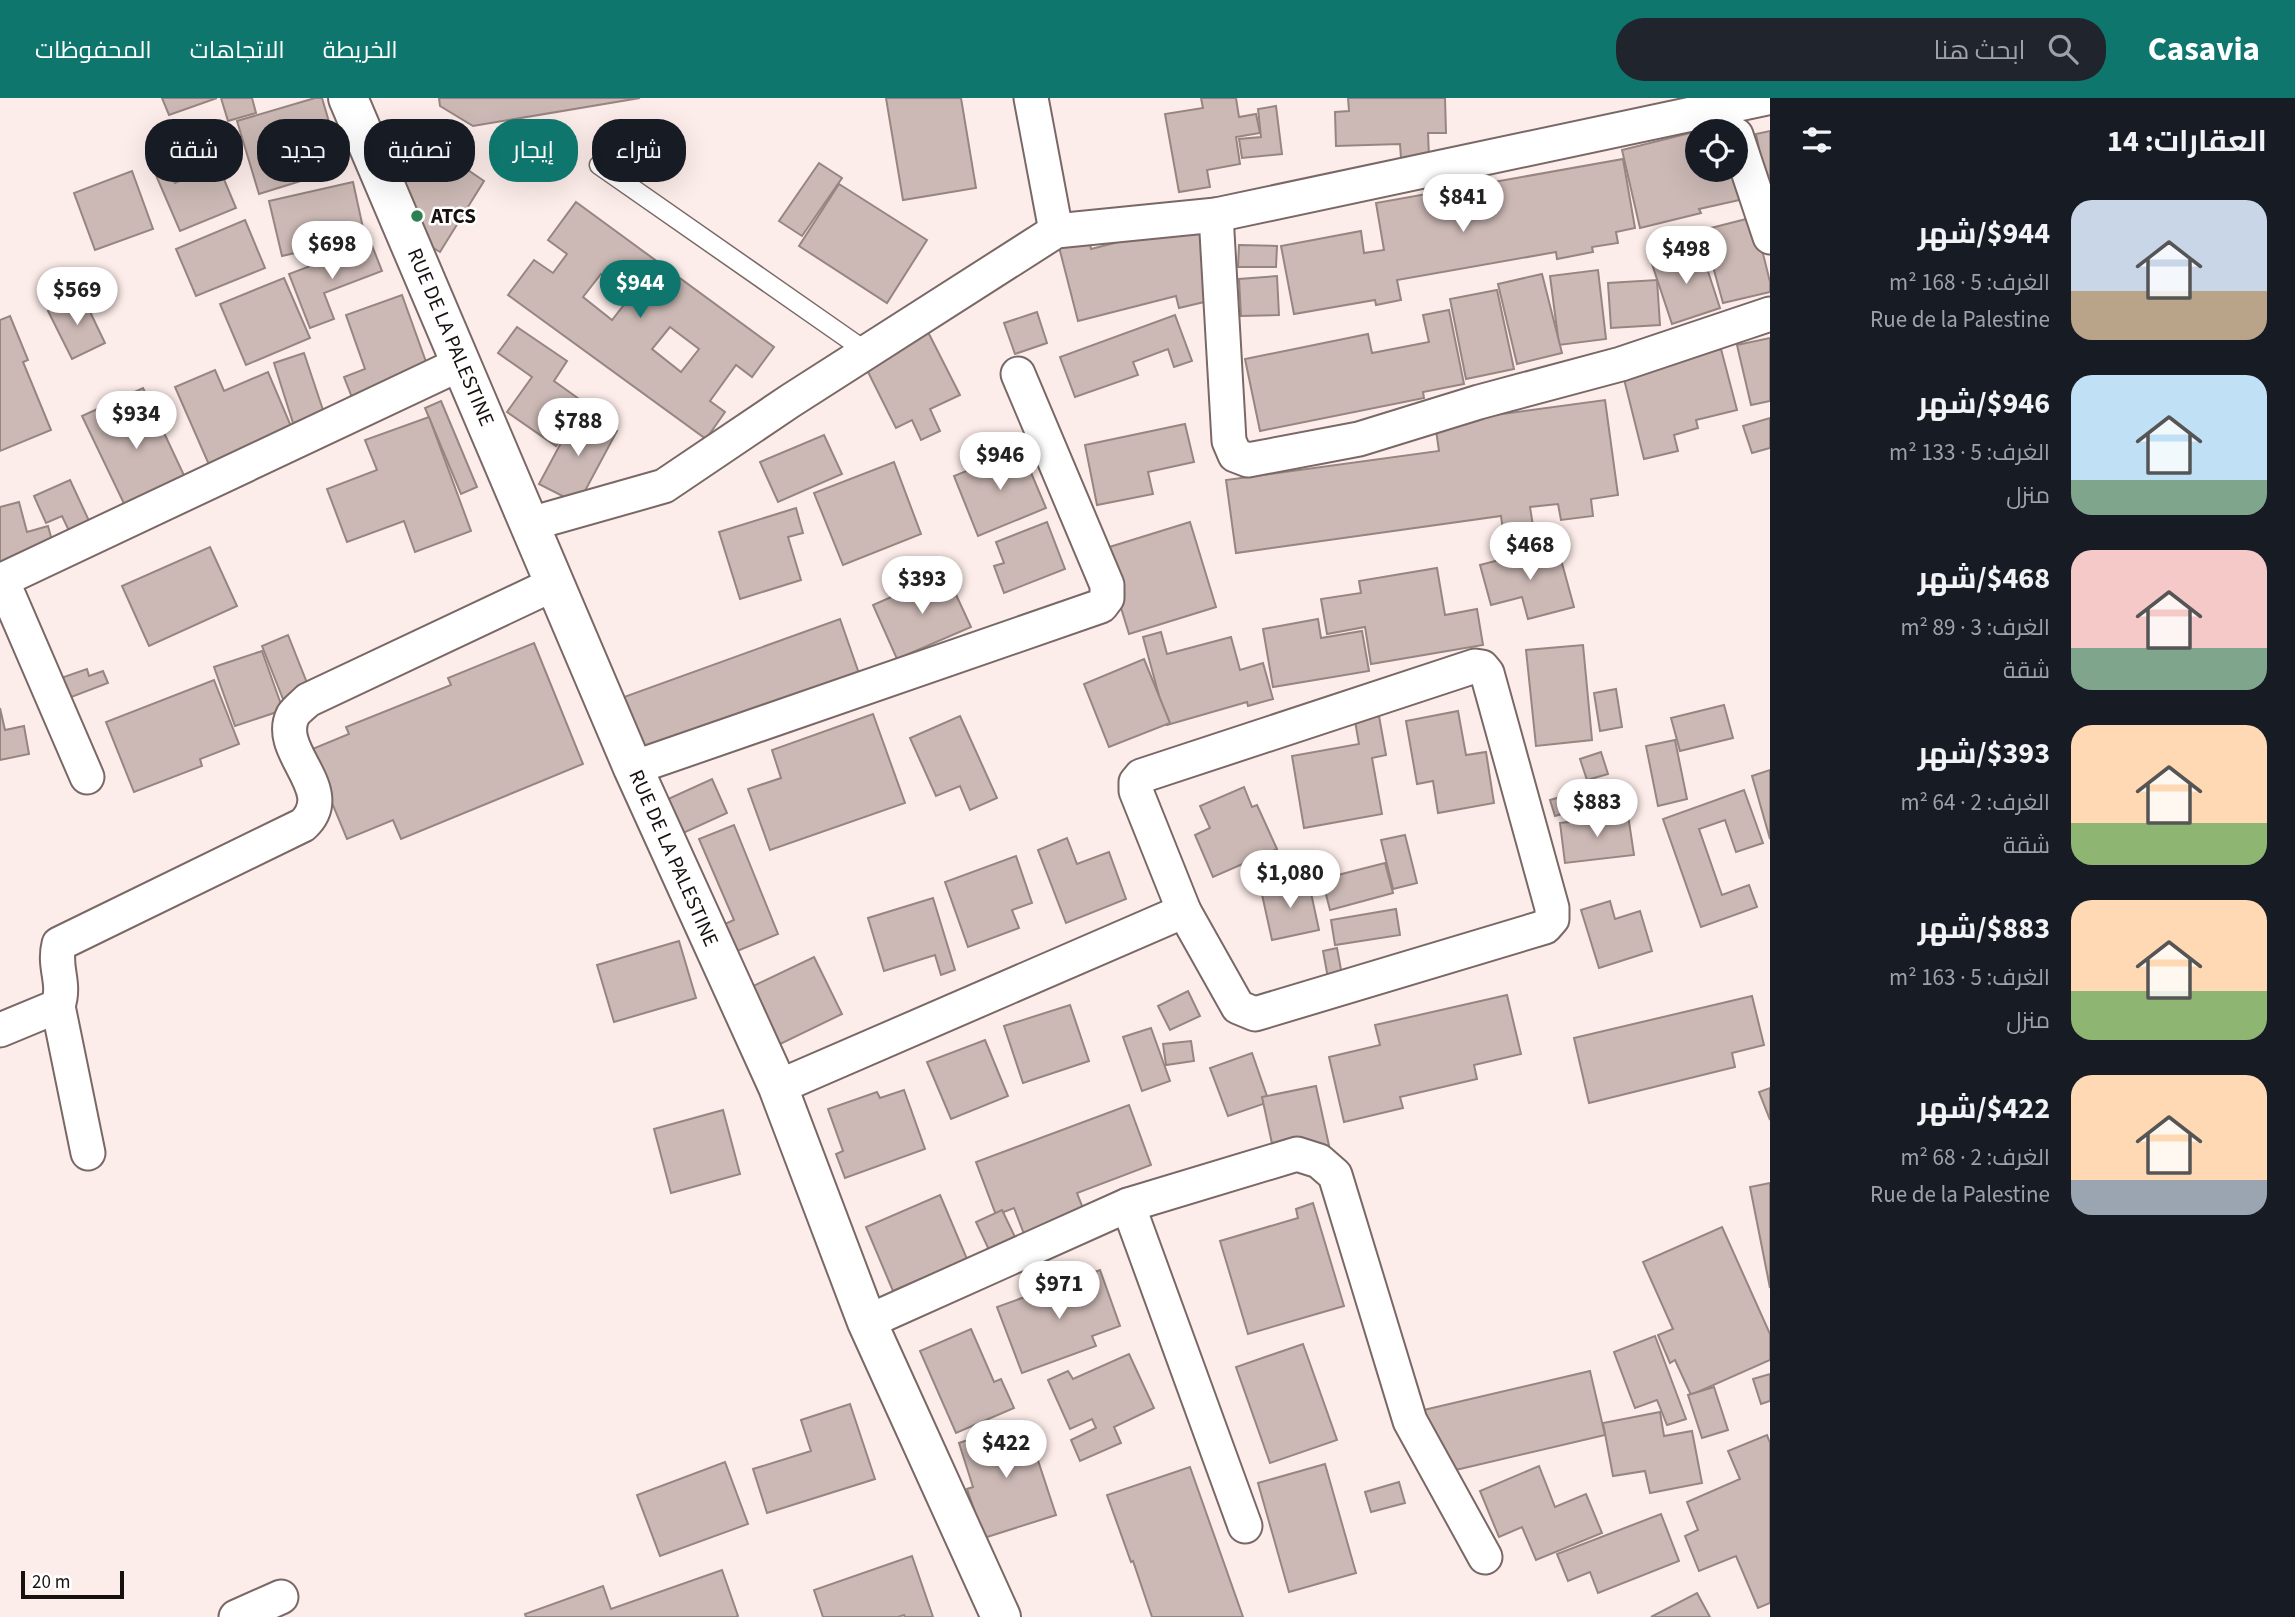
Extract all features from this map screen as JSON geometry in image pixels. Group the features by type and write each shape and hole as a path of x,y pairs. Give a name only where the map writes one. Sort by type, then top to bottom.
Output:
{"street":[{"name":"RUE DE LA PALESTINE","path":"348,98 633,768 778,1087 867,1322 1001,1617"},
{"path":"1031,98 1056,231"},
{"path":"1740,119 1767,98"},
{"path":"530,524 664,486 1056,231 1216,215 1685,133"},
{"path":"1748,172 1770,237"},
{"path":"1216,215 1229,441 1235,455 1248,460 1359,439 1479,402 1621,364 1770,314"},
{"path":"87,777 1,580 462,363"},
{"path":"633,768 1101,606 1107,598 1107,585 1018,374"},
{"path":"88,1153 58,1006 63,992 56,957 59,944 303,825 312,816 317,800 288,730 293,714 308,700 556,583"},
{"path":"1475,666 1482,667 1487,673 1552,908 1552,919 1545,927 1255,1014 1238,1007 1184,911 1136,791 1136,782 1141,776 1475,666"},
{"path":"778,1087 1184,911"},
{"path":"0,1030 58,1006"},
{"path":"867,1322 1128,1205 1297,1154 1319,1161 1335,1175 1409,1422 1485,1557"},
{"path":"1128,1205 1245,1526"},
{"path":"236,1617 281,1597"}],"lane":[{"path":"623,182 867,352"}],"building":[{"path":"162,98 217,98 169,115"},
{"path":"221,98 252,98 256,113 227,119"},
{"path":"315,98 322,98 328,119 257,119 257,182 297,182 259,194 243,141 243,119"},
{"path":"439,98 640,98 515,119 489,119 489,123 475,126 475,119 461,119 440,106"},
{"path":"886,98 961,98 976,188 903,200"},
{"path":"1201,98 1236,98 1239,117 1256,114 1260,133 1236,137 1240,164 1207,170 1210,187 1179,192 1165,114 1203,108"},
{"path":"1348,98 1445,98 1446,133 1428,133 1429,157 1401,158 1400,144 1336,146 1335,112 1349,111"},
{"path":"1276,106 1282,154 1242,158 1239,139 1261,137 1258,109"},
{"path":"1770,131 1770,202 1756,134"},
{"path":"1685,134 1685,182 1739,182 1744,199 1699,209 1701,213 1640,228 1622,150"},
{"path":"1623,159 1635,228 1616,232 1618,243 1592,247 1593,252 1557,259 1556,252 1397,280 1401,300 1376,305 1375,300 1294,314 1281,246 1361,231 1364,253 1384,250 1376,203"},
{"path":"819,163 842,178 802,236 779,221"},
{"path":"132,171 153,229 95,250 74,193"},
{"path":"475,175 484,181 440,252 415,237 394,182 475,182"},
{"path":"159,182 225,182 236,208 180,231"},
{"path":"353,182 365,237 282,256 269,201"},
{"path":"839,184 927,240 887,303 799,246"},
{"path":"576,202 774,347 752,377 736,365 710,401 725,412 706,439 508,295 534,260 553,273 567,254 548,240","holes":["601,274 630,297 612,320 583,297","670,327 699,349 681,372 652,349"]},
{"path":"1754,217 1770,292 1723,303 1703,230"},
{"path":"245,220 265,268 196,296 176,249"},
{"path":"1197,222 1217,299 1179,308 1176,296 1078,321 1059,247 1089,239 1091,249"},
{"path":"371,243 382,271 324,293 334,319 310,328 289,274"},
{"path":"1239,245 1277,246 1276,267 1238,267"},
{"path":"1700,247 1720,308 1672,324 1652,264"},
{"path":"1598,270 1606,339 1559,345 1550,276"},
{"path":"1542,274 1562,353 1517,364 1498,284"},
{"path":"1277,276 1279,315 1241,316 1239,279"},
{"path":"284,278 310,338 246,365 220,304"},
{"path":"1657,280 1660,325 1611,328 1608,283"},
{"path":"1497,290 1514,369 1466,379 1450,299"},
{"path":"82,295 105,343 72,359 48,311"},
{"path":"402,295 430,373 353,400 344,377 365,369 346,315"},
{"path":"1449,310 1464,384 1423,392 1424,398 1260,431 1245,359 1368,334 1372,353 1429,342 1423,315"},
{"path":"1037,312 1047,343 1015,354 1004,323"},
{"path":"1175,315 1192,361 1174,367 1168,349 1133,362 1138,375 1075,397 1060,357"},
{"path":"10,316 28,360 23,362 51,430 0,451 0,320"},
{"path":"517,327 567,361 554,381 586,404 556,446 507,412 532,377 498,353"},
{"path":"928,332 960,395 930,409 940,431 921,440 912,420 896,428 864,364"},
{"path":"1770,338 1770,401 1751,405 1737,345"},
{"path":"1721,349 1737,410 1696,420 1698,428 1674,435 1678,451 1644,459 1622,371 1670,363"},
{"path":"304,353 324,413 293,423 274,363"},
{"path":"215,370 224,391 268,372 293,431 210,467 175,387"},
{"path":"143,388 189,486 129,514 82,416"},
{"path":"1605,400 1618,495 1591,499 1593,516 1561,520 1558,504 1530,507 1533,526 1503,530 1501,516 1236,553 1226,480 1439,451 1435,423"},
{"path":"441,401 477,487 461,494 425,408"},
{"path":"578,411 617,431 578,504 539,484"},
{"path":"429,417 471,531 415,552 404,521 347,542 327,489 377,470 365,440"},
{"path":"1770,418 1770,448 1752,453 1743,426"},
{"path":"1185,424 1194,462 1148,472 1153,494 1097,505 1085,445"},
{"path":"824,435 842,474 778,502 760,462"},
{"path":"1021,449 1046,508 978,536 954,476"},
{"path":"894,462 921,534 843,565 814,493"},
{"path":"70,480 90,523 70,533 62,516 46,523 34,496"},
{"path":"19,502 27,532 48,526 54,548 0,562 0,507"},
{"path":"796,508 803,533 788,537 801,580 740,599 719,532"},
{"path":"1047,522 1065,569 1004,593 994,566 1004,563 996,542"},
{"path":"1190,522 1216,607 1129,634 1103,549"},
{"path":"1557,545 1574,607 1528,619 1522,597 1491,605 1480,565"},
{"path":"210,547 237,606 149,646 122,586"},
{"path":"1437,568 1445,615 1477,609 1483,645 1371,664 1365,627 1327,634 1321,599 1361,593 1359,581"},
{"path":"946,573 971,627 897,659 873,605"},
{"path":"840,619 863,685 646,760 624,697"},
{"path":"1318,619 1321,638 1362,631 1369,671 1273,687 1263,629"},
{"path":"1161,632 1167,654 1231,637 1240,670 1263,663 1273,699 1248,706 1247,702 1167,725 1143,637"},
{"path":"288,635 309,688 283,699 262,646"},
{"path":"534,643 583,764 401,839 393,820 347,839 310,750 349,734 346,727 451,685 448,678"},
{"path":"1583,645 1592,740 1536,746 1526,650"},
{"path":"262,651 283,710 235,726 214,667"},
{"path":"1144,659 1170,723 1109,747 1084,684"},
{"path":"87,669 89,676 103,671 108,683 66,699 58,679"},
{"path":"214,680 239,744 200,759 202,766 134,792 106,722"},
{"path":"1616,689 1622,727 1600,731 1594,693"},
{"path":"1724,705 1733,738 1680,751 1671,718"},
{"path":"0,708 5,730 24,726 29,754 0,760"},
{"path":"1458,711 1466,755 1486,752 1494,803 1438,813 1433,781 1417,784 1406,721"},
{"path":"873,714 905,803 770,850 748,789 781,778 772,750"},
{"path":"960,716 997,798 970,810 960,786 936,796 910,738"},
{"path":"1379,716 1386,755 1372,758 1382,814 1304,828 1292,756 1359,744 1355,721"},
{"path":"1675,740 1687,799 1658,806 1646,746"},
{"path":"1601,752 1608,774 1587,780 1580,759"},
{"path":"1770,770 1770,839 1752,776"},
{"path":"712,779 727,813 681,834 666,800"},
{"path":"1609,783 1614,799 1555,816 1550,800"},
{"path":"1244,787 1252,807 1257,805 1277,849 1213,877 1195,835 1210,828 1200,806"},
{"path":"1744,790 1763,843 1736,852 1725,820 1699,829 1722,895 1749,885 1757,907 1701,927 1663,819"},
{"path":"1628,815 1634,855 1565,863 1560,823"},
{"path":"734,825 778,934 730,954 718,927 734,920 699,839"},
{"path":"1405,835 1417,883 1393,889 1381,840"},
{"path":"1067,838 1077,864 1109,852 1126,899 1066,923 1038,850"},
{"path":"1016,856 1032,903 1012,910 1019,928 968,947 945,882"},
{"path":"1385,863 1393,893 1330,910 1322,879"},
{"path":"1308,879 1319,930 1272,940 1261,890"},
{"path":"933,898 955,970 941,975 935,955 884,971 868,918"},
{"path":"1610,901 1615,919 1640,911 1652,951 1599,968 1581,910"},
{"path":"1396,909 1400,935 1335,945 1331,920"},
{"path":"679,941 696,998 614,1022 597,965"},
{"path":"1337,948 1342,975 1328,978 1323,951"},
{"path":"814,957 842,1014 772,1048 745,990"},
{"path":"1188,991 1200,1016 1170,1030 1158,1006"},
{"path":"1507,995 1521,1054 1474,1065 1477,1079 1400,1097 1403,1108 1344,1122 1329,1057 1380,1045 1375,1025"},
{"path":"1752,996 1764,1045 1732,1053 1735,1067 1589,1103 1574,1038"},
{"path":"1070,1005 1089,1061 1023,1083 1004,1026"},
{"path":"1151,1028 1170,1081 1142,1091 1123,1037"},
{"path":"985,1040 1008,1096 951,1119 927,1062"},
{"path":"1191,1041 1194,1061 1166,1065 1163,1044"},
{"path":"1252,1053 1269,1102 1228,1116 1210,1068"},
{"path":"1316,1086 1330,1150 1276,1162 1262,1097"},
{"path":"1770,1088 1770,1120 1759,1092"},
{"path":"904,1090 925,1149 845,1178 836,1154 843,1151 828,1109 877,1092 880,1098"},
{"path":"1129,1105 1151,1165 1077,1193 1084,1211 1024,1234 1014,1208 996,1215 976,1162"},
{"path":"723,1110 740,1174 671,1193 654,1129"},
{"path":"1770,1183 1770,1288 1750,1187"},
{"path":"940,1195 967,1259 893,1291 866,1227"},
{"path":"1313,1203 1344,1306 1248,1334 1220,1241 1298,1218 1296,1209"},
{"path":"1002,1210 1015,1237 989,1250 976,1222"},
{"path":"1722,1227 1770,1334 1770,1360 1691,1395 1675,1360 1670,1363 1658,1335 1673,1329 1643,1262"},
{"path":"1100,1270 1120,1326 1092,1336 1096,1346 1022,1373 997,1307"},
{"path":"971,1329 994,1382 1001,1379 1014,1408 956,1433 920,1351"},
{"path":"1655,1336 1686,1419 1667,1425 1657,1400 1635,1408 1614,1352"},
{"path":"1303,1344 1337,1440 1270,1463 1236,1367"},
{"path":"1129,1354 1154,1408 1114,1427 1121,1443 1080,1461 1071,1440 1096,1428 1092,1419 1070,1429 1048,1380 1068,1371 1073,1379"},
{"path":"1590,1371 1605,1435 1430,1476 1415,1412"},
{"path":"1770,1374 1770,1401 1761,1404 1753,1379"},
{"path":"1714,1387 1728,1430 1702,1438 1688,1395"},
{"path":"850,1404 875,1479 767,1513 753,1469 811,1451 801,1420"},
{"path":"1660,1412 1664,1436 1692,1431 1702,1483 1650,1493 1645,1471 1613,1476 1603,1423"},
{"path":"1025,1421 1056,1515 984,1538 967,1489 973,1487 959,1443"},
{"path":"1767,1435 1770,1443 1770,1603 1758,1608 1736,1556 1699,1571 1685,1536 1698,1530 1687,1502 1740,1479 1728,1451"},
{"path":"725,1462 748,1524 660,1556 637,1495"},
{"path":"1325,1464 1356,1573 1289,1592 1258,1483"},
{"path":"1539,1466 1555,1507 1586,1494 1602,1533 1536,1560 1522,1527 1499,1537 1480,1491"},
{"path":"1190,1467 1243,1617 1152,1617 1107,1495"},
{"path":"1399,1482 1405,1503 1371,1512 1365,1492"},
{"path":"1661,1514 1679,1561 1598,1593 1590,1572 1568,1581 1557,1554"},
{"path":"912,1556 933,1617 823,1617 814,1590"},
{"path":"722,1570 738,1616 736,1617 526,1617 525,1614 603,1586 611,1609"},
{"path":"1697,1593 1710,1617 1651,1617"}],"place":[{"name":"ATCS","path":"417,216"}]}
